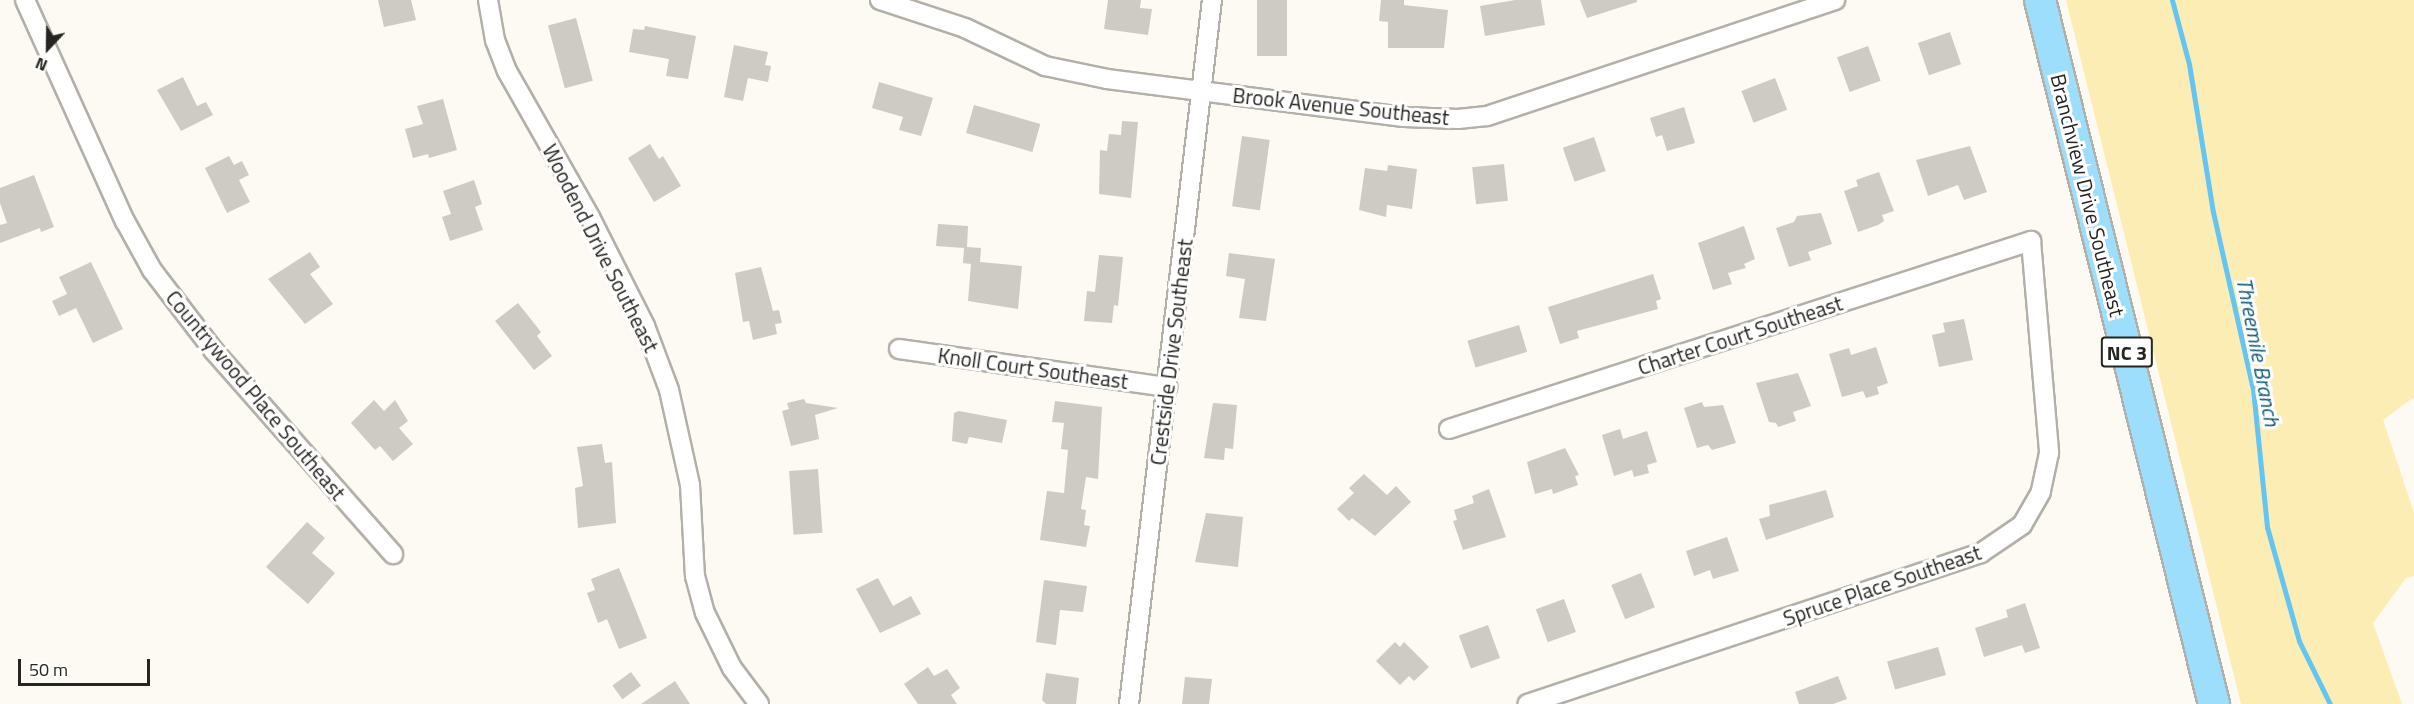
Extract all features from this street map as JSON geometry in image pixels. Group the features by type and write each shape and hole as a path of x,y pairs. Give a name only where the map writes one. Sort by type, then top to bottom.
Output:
{"main road":[{"name":"Branchview Drive Southeast","path":"2040,0 2214,704"}],"street":[{"name":"Countrywood Place Southeast","path":"24,0 125,220 152,270 206,341 393,554"},
{"name":"Woodend Drive Southeast","path":"488,0 495,40 507,71 591,219 645,326 679,424 690,485 691,547 700,595 732,668 759,704"},
{"name":"Brook Avenue Southeast","path":"880,0 965,28 1045,66 1107,79 1404,117 1486,116 1835,0"},
{"name":"Crestside Drive Southeast","path":"1129,704 1212,0"},
{"name":"Charter Court Southeast","path":"1449,429 2031,241"},
{"name":"Spruce Place Southeast","path":"1528,704 1981,553 2022,525 2041,492 2049,453 2031,241"},
{"name":"Knoll Court Southeast","path":"899,349 1167,387"}],"shaded area":[{"path":"2066,0 2414,0 2414,397 2383,420 2414,513 2414,576 2406,578 2373,623 2402,704 2241,704"}],"building":[{"path":"378,0 411,0 416,20 384,27"},
{"path":"1108,0 1141,0 1140,8 1152,9 1148,35 1104,29"},
{"path":"1257,0 1287,0 1287,56 1257,56"},
{"path":"1381,0 1404,0 1404,5 1448,10 1444,48 1388,48 1388,22 1379,21"},
{"path":"1515,0 1541,0 1545,25 1485,36 1480,6"},
{"path":"1580,0 1637,0 1637,2 1587,18"},
{"path":"576,18 593,81 565,88 548,26"},
{"path":"645,26 696,36 688,79 666,76 669,59 629,52 633,29 644,30"},
{"path":"1950,32 1961,64 1929,75 1918,43"},
{"path":"734,45 768,52 765,65 771,66 768,82 748,78 743,101 724,97"},
{"path":"1868,46 1881,81 1850,92 1837,57"},
{"path":"183,77 197,106 206,102 213,115 181,131 157,90"},
{"path":"1775,78 1787,110 1754,123 1741,91"},
{"path":"879,82 933,98 921,136 899,130 903,117 872,108"},
{"path":"443,99 457,150 429,158 428,154 413,158 405,129 423,124 417,106"},
{"path":"974,105 1040,124 1032,152 966,133"},
{"path":"1684,107 1695,143 1667,151 1662,135 1656,137 1650,118"},
{"path":"1122,121 1138,122 1131,198 1099,194 1100,150 1107,151 1109,134 1121,135"},
{"path":"1242,136 1270,140 1260,210 1232,206"},
{"path":"1594,137 1606,171 1575,182 1563,148"},
{"path":"650,144 659,159 663,156 681,186 654,202 628,158"},
{"path":"1970,146 1987,192 1964,200 1958,185 1928,196 1916,160"},
{"path":"229,156 234,165 242,161 249,175 239,180 250,202 227,213 205,168"},
{"path":"1504,164 1508,201 1476,204 1472,167"},
{"path":"1388,165 1417,169 1412,209 1387,205 1386,217 1359,210 1365,168 1387,171"},
{"path":"1879,172 1894,211 1882,215 1884,221 1878,225 1858,232 1844,191 1858,186 1856,180"},
{"path":"34,175 54,227 41,232 40,228 0,243 0,225 7,223 0,203 0,188"},
{"path":"474,180 482,204 475,207 483,230 450,241 442,217 451,214 443,191"},
{"path":"1821,213 1832,244 1808,252 1811,260 1789,267 1776,228 1794,222 1797,216"},
{"path":"938,224 968,226 967,247 981,248 980,262 1022,266 1018,309 968,301 971,264 963,263 964,248 936,246"},
{"path":"1744,226 1755,259 1744,264 1746,268 1728,273 1732,284 1713,290 1698,243"},
{"path":"310,252 320,267 310,274 333,304 305,324 268,279"},
{"path":"1229,253 1275,259 1266,321 1239,318 1245,279 1226,276"},
{"path":"1099,255 1123,257 1118,306 1114,305 1112,323 1084,321 1087,291 1095,292"},
{"path":"91,262 123,329 93,343 76,308 59,316 52,301 67,294 59,277"},
{"path":"761,267 773,311 779,310 782,323 775,324 777,334 753,340 749,321 743,322 735,273"},
{"path":"1653,274 1661,299 1656,301 1658,309 1577,331 1579,338 1560,344 1548,307"},
{"path":"518,303 541,332 537,336 552,356 534,370 495,321"},
{"path":"1964,319 1973,360 1939,367 1932,335 1945,332 1943,323"},
{"path":"1519,325 1527,352 1476,368 1467,341"},
{"path":"1876,347 1888,383 1877,387 1879,394 1866,398 1863,391 1842,397 1829,354 1849,348 1851,355"},
{"path":"1798,373 1811,406 1793,412 1796,421 1778,427 1776,423 1769,422 1756,383"},
{"path":"804,399 806,403 838,408 815,415 819,439 791,446 782,411 789,409 787,403"},
{"path":"374,400 384,411 395,400 408,421 399,428 413,444 393,461 380,446 375,450 351,423"},
{"path":"1055,401 1102,407 1098,479 1086,477 1081,509 1086,510 1084,525 1090,526 1086,547 1040,540 1047,491 1064,493 1068,450 1061,449 1064,423 1052,422"},
{"path":"1702,402 1704,407 1723,405 1736,443 1712,450 1708,445 1697,448 1684,408"},
{"path":"1213,403 1237,405 1233,449 1225,448 1224,460 1204,458"},
{"path":"959,411 1007,420 1002,443 969,437 967,444 952,441 954,413"},
{"path":"1620,429 1623,439 1647,431 1657,462 1647,465 1649,473 1634,477 1632,470 1614,476 1602,435"},
{"path":"602,444 605,463 612,462 616,523 578,528 575,488 583,486 577,447"},
{"path":"1565,448 1579,475 1575,476 1578,485 1553,494 1552,489 1535,494 1527,462"},
{"path":"818,469 822,533 794,535 789,471"},
{"path":"1364,474 1387,495 1396,486 1411,502 1375,536 1352,518 1349,521 1337,509 1354,493 1349,488"},
{"path":"1489,489 1506,537 1463,550 1453,521 1457,520 1454,510 1474,503 1472,496"},
{"path":"1826,490 1834,517 1766,540 1759,519 1770,516 1769,505"},
{"path":"1206,513 1243,517 1238,567 1195,562"},
{"path":"307,522 325,538 312,553 335,573 308,604 266,567"},
{"path":"1727,537 1739,571 1713,579 1710,570 1694,576 1686,551"},
{"path":"619,568 647,638 619,649 607,619 598,623 587,593 595,590 591,579"},
{"path":"1641,573 1655,607 1625,619 1611,585"},
{"path":"878,578 893,606 911,596 921,614 880,633 856,589"},
{"path":"1044,580 1087,586 1083,612 1060,610 1056,645 1036,642"},
{"path":"1564,599 1576,632 1548,642 1536,609"},
{"path":"2025,603 2040,648 2025,653 2022,645 1984,657 1975,628 2008,617 2006,610"},
{"path":"1488,625 1500,658 1471,668 1459,636"},
{"path":"1395,642 1400,647 1404,642 1429,667 1414,681 1409,676 1400,685 1376,661"},
{"path":"1938,647 1946,675 1895,689 1887,662"},
{"path":"928,667 934,676 947,669 960,688 951,695 957,704 918,704 904,684"},
{"path":"631,672 641,686 622,699 612,686"},
{"path":"1046,673 1079,678 1076,704 1046,704 1042,700"},
{"path":"1838,676 1847,699 1833,704 1799,704 1795,692"},
{"path":"1185,677 1212,679 1209,704 1182,704"},
{"path":"675,681 690,704 641,704"}],"waterway":[{"name":"Threemile Branch","path":"2172,0 2189,64 2213,212 2253,389 2267,527 2299,641 2330,704"}]}
